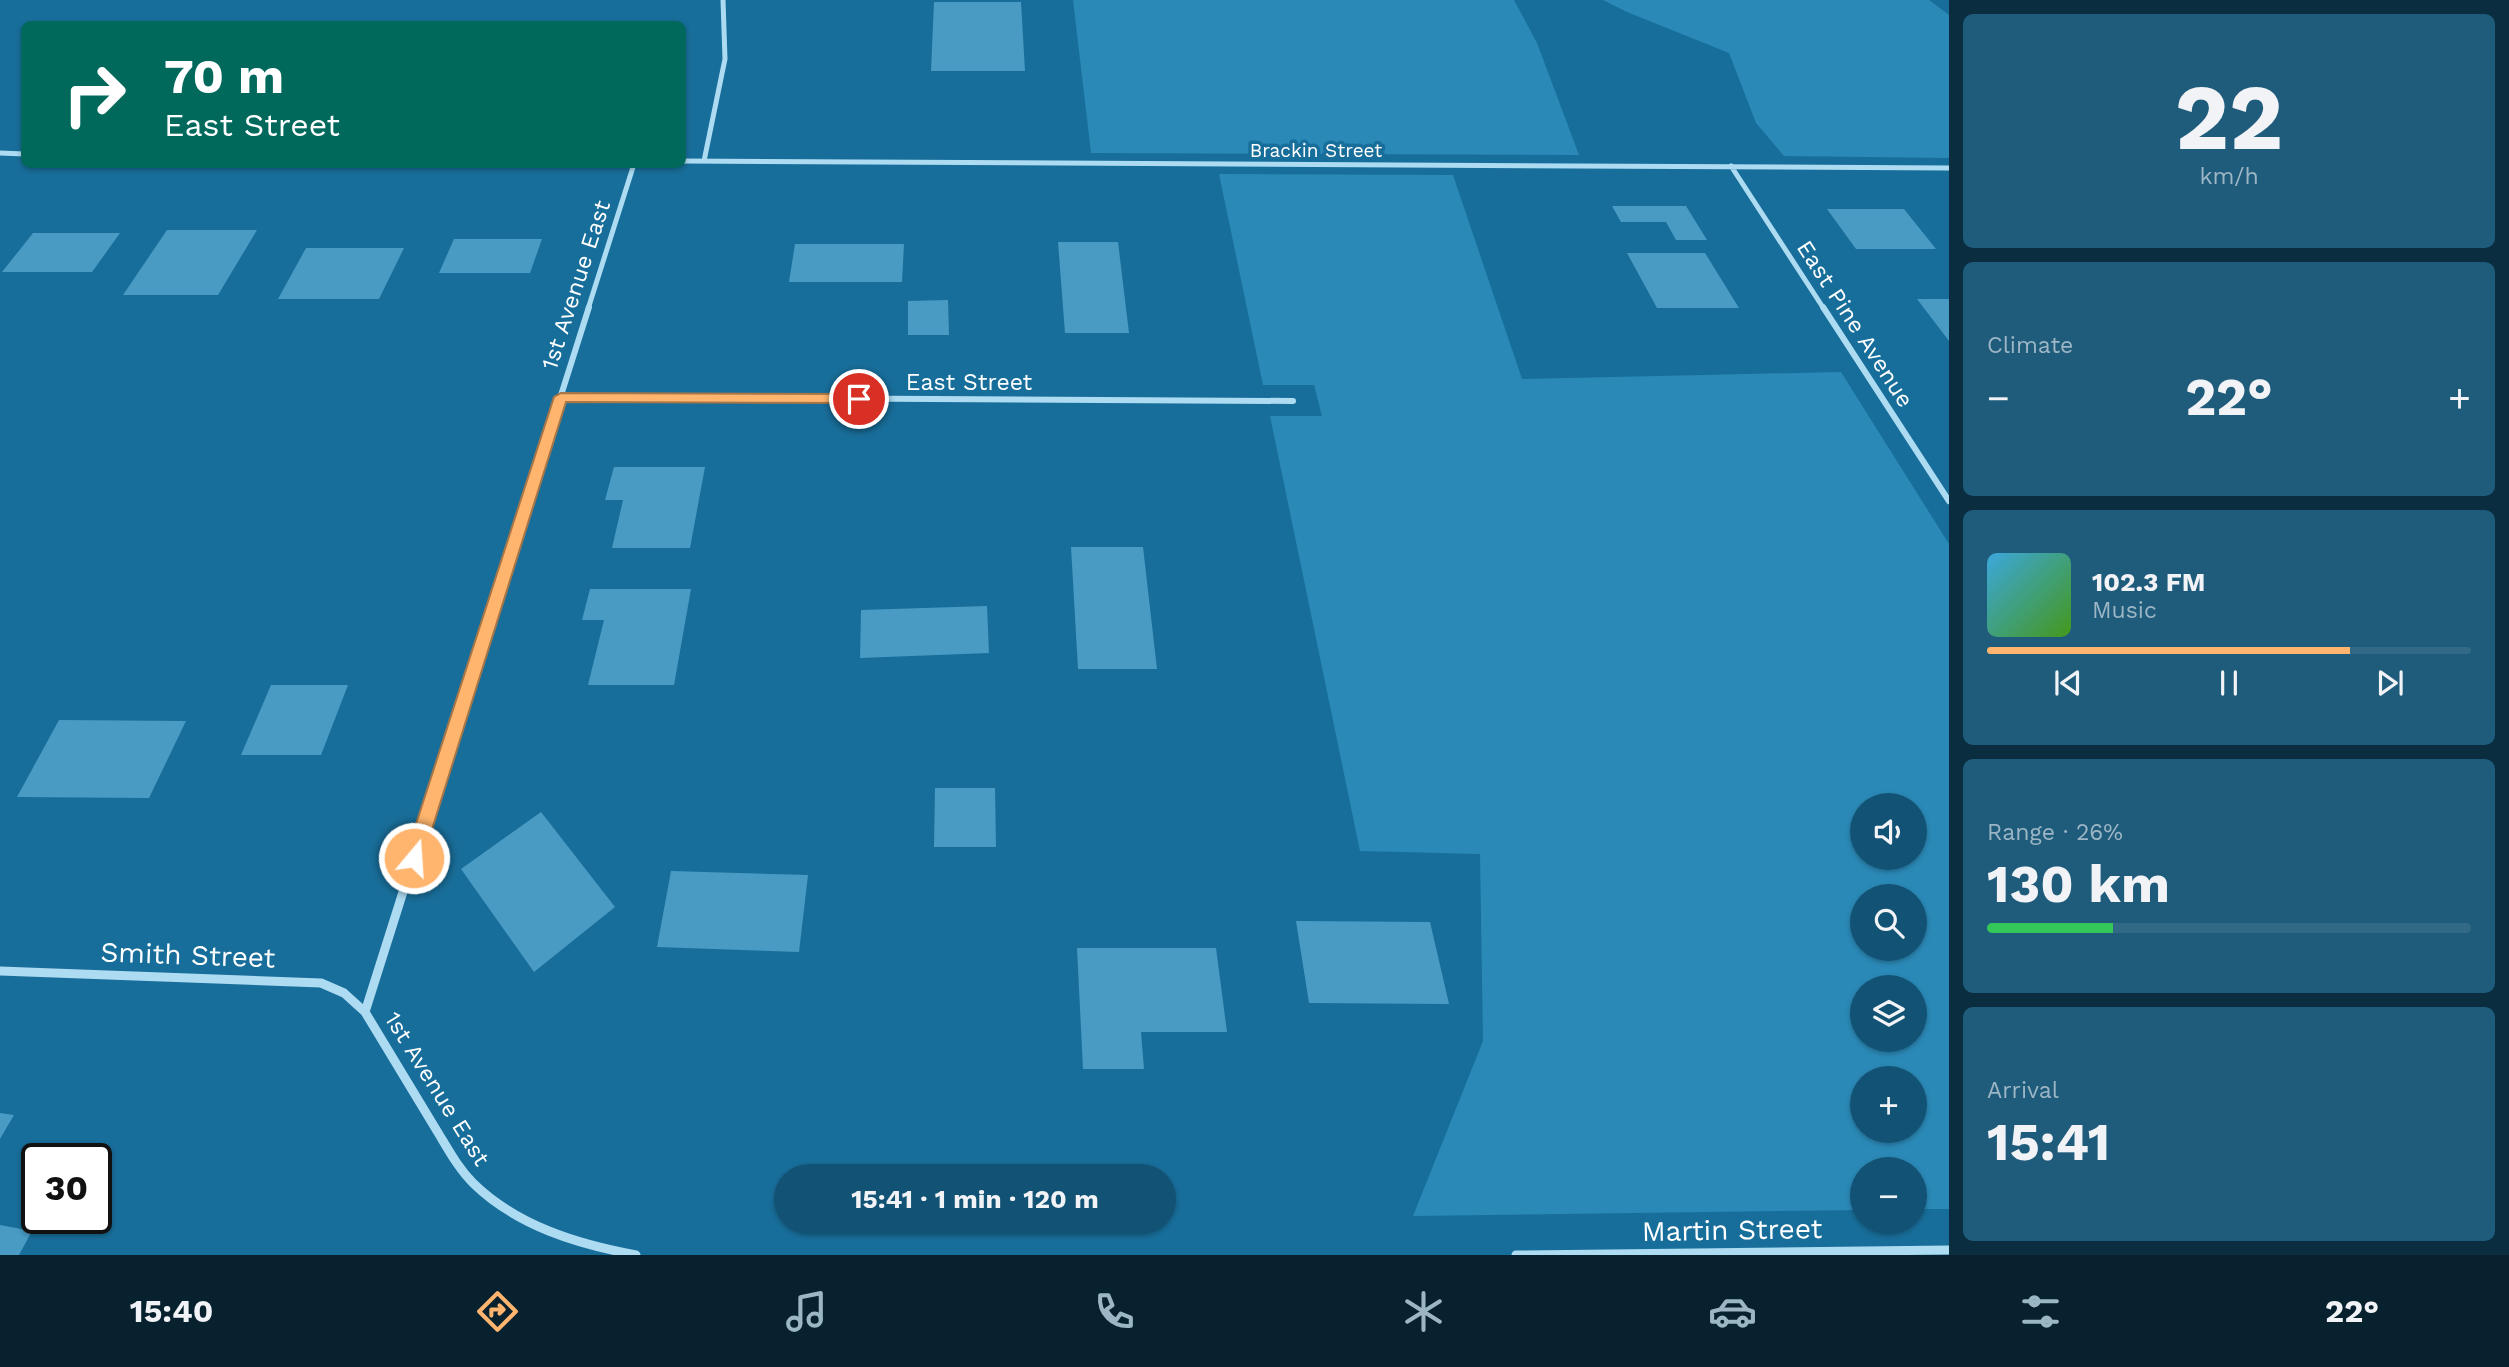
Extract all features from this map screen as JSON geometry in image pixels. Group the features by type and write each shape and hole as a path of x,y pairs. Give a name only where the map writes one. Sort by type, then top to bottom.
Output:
{"street":[{"path":"704,161 725,59 723,0"},
{"path":"0,153 21,154"},
{"name":"Brackin Street","path":"686,161 1949,168"},
{"name":"East Pine Avenue","path":"1731,166 1949,501"},
{"name":"1st Avenue East","path":"633,168 365,1012 452,1156 474,1184 511,1212 549,1232 608,1251 636,1255"},
{"name":"East Street","path":"561,397 1293,401"},
{"name":"Smith Street","path":"0,971 321,983 344,993 365,1012"},
{"name":"Martin Street","path":"1516,1255 1949,1250"}],"shaded area":[{"path":"1073,0 1514,0 1537,43 1579,155 1091,153"},
{"path":"1603,0 1929,0 1949,15 1949,158 1784,156 1756,123 1729,53"},
{"path":"1219,174 1453,175 1522,379 1841,372 1949,544 1949,1209 1927,1209 1927,1157 1850,1157 1850,1210 1413,1216 1483,1041 1480,854 1360,851 1270,416 1322,416 1314,385 1263,385"}],"building":[{"path":"934,2 1021,2 1025,71 931,71"},
{"path":"1612,206 1686,206 1707,240 1676,240 1666,222 1621,222"},
{"path":"1827,209 1904,209 1936,249 1856,249"},
{"path":"167,230 257,230 218,295 123,295"},
{"path":"33,233 120,233 92,272 2,272"},
{"path":"454,239 542,239 530,273 439,273"},
{"path":"1058,242 1118,242 1129,333 1065,333"},
{"path":"795,244 904,244 902,282 789,282"},
{"path":"306,248 404,248 379,299 278,299"},
{"path":"1627,253 1705,253 1739,308 1657,308"},
{"path":"1917,299 1949,299 1949,341"},
{"path":"948,300 949,335 908,335 908,301"},
{"path":"614,467 705,467 690,548 612,548 623,500 605,500"},
{"path":"1071,547 1143,547 1157,669 1078,669"},
{"path":"590,589 691,589 674,685 588,685 604,620 582,620"},
{"path":"987,606 989,653 860,658 861,610"},
{"path":"271,685 348,685 321,755 241,755"},
{"path":"59,720 186,721 149,798 17,797"},
{"path":"935,788 995,788 996,847 934,847"},
{"path":"541,812 615,907 534,972 461,869"},
{"path":"671,871 808,875 799,952 657,947"},
{"path":"1296,921 1430,922 1449,1004 1309,1003"},
{"path":"1077,948 1216,948 1227,1032 1141,1032 1144,1069 1083,1069"},
{"path":"0,1113 14,1115 0,1139"},
{"path":"0,1225 21,1229 21,1234 30,1234 19,1255 0,1255"}],"route":[{"path":"414,858 561,397 859,399"}]}
